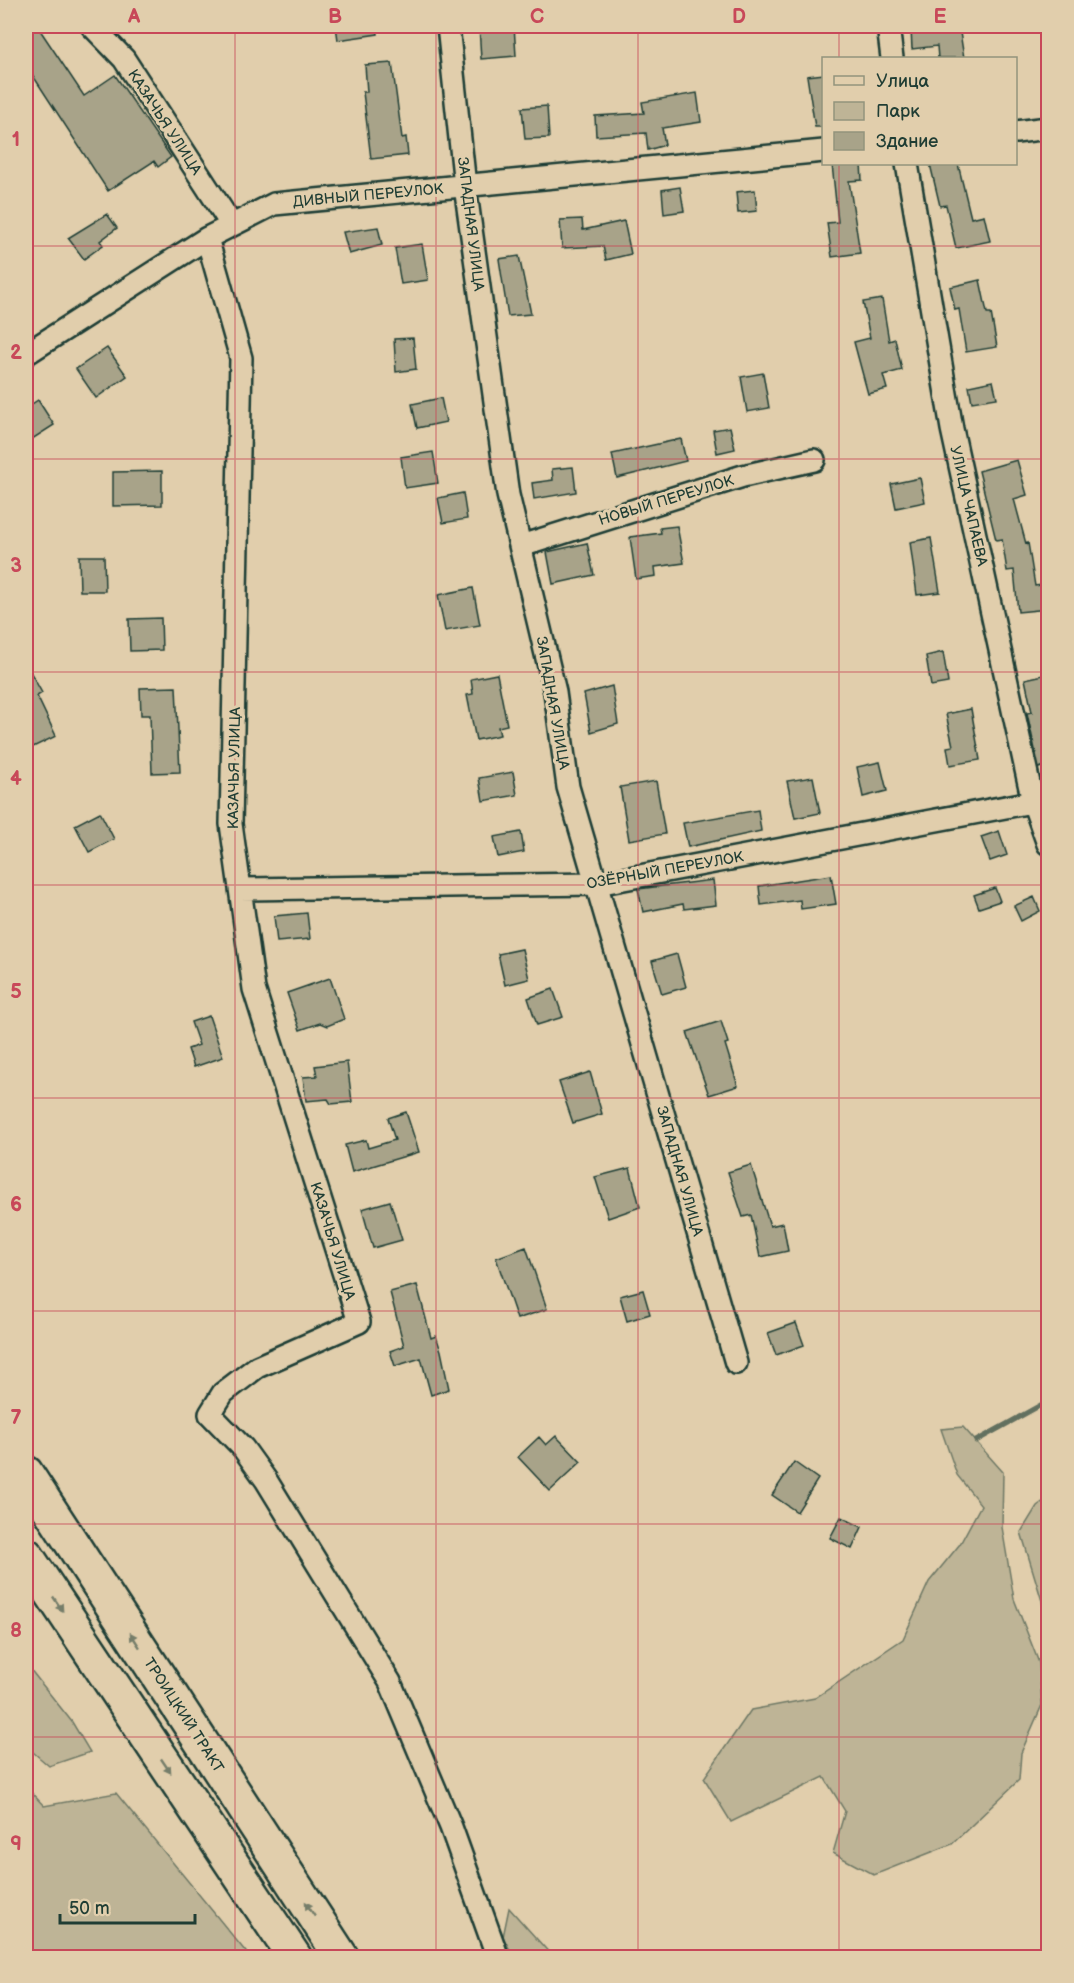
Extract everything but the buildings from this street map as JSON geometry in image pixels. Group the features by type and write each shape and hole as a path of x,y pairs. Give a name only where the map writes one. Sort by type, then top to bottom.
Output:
{"main road":[{"name":"ТРОИЦКИЙ ТРАКТ","path":"26,1473 342,1958"},
{"path":"26,1555 295,1958"}],"street":[{"name":"КАЗАЧЬЯ УЛИЦА","path":"92,26 124,59 231,224"},
{"name":"ЗАПАДНАЯ УЛИЦА","path":"448,26 465,186 508,495 555,693 568,787 736,1363"},
{"path":"888,26 892,57"},
{"path":"1017,132 1048,128"},
{"name":"ДИВНЫЙ ПЕРЕУЛОК","path":"26,354 207,238 274,204 822,151"},
{"name":"УЛИЦА ЧАПАЕВА","path":"907,165 952,429 1041,800 1048,844"},
{"name":"КАЗАЧЬЯ УЛИЦА","path":"207,238 241,358 231,824 254,989 359,1322 257,1367 223,1393 210,1414 243,1448 266,1480 390,1682 450,1827 498,1958"},
{"name":"НОВЫЙ ПЕРЕУЛОК","path":"521,546 743,476 814,460"},
{"name":"ОЗЁРНЫЙ ПЕРЕУЛОК","path":"240,889 597,884 1041,800"}],"green space":[{"path":"963,1427 1003,1472 1002,1527 1014,1599 1039,1663 1042,1705 1021,1753 1019,1780 952,1844 874,1875 833,1853 845,1811 824,1777 731,1822 704,1778 751,1710 815,1698 903,1639 929,1582 960,1544 981,1505 957,1475 941,1429"},
{"path":"1048,1498 1048,1640 1042,1601 1021,1532 1037,1506"},
{"path":"26,1664 72,1722 90,1752 49,1766 26,1746"},
{"path":"26,1787 44,1806 116,1793 250,1957 26,1957"},
{"path":"509,1908 553,1957 514,1957 503,1937"}],"waterway":[{"path":"976,1441 1048,1401"}]}
